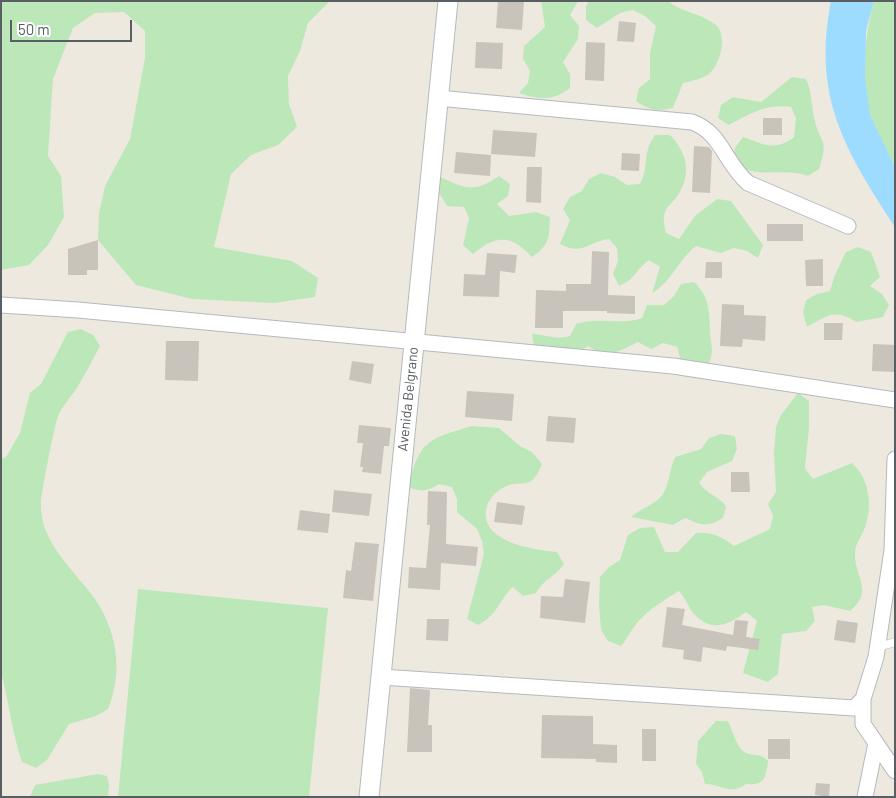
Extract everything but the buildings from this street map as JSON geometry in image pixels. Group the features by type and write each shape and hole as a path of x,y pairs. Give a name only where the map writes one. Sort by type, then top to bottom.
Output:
{"street":[{"name":"Avenida Belgrano","path":"369,797 448,1"},
{"path":"438,98 692,122 706,127 715,136 733,167 748,183 848,226"},
{"path":"1,305 78,310 674,366 895,400"},
{"path":"895,459 892,550 878,647 863,699 863,724 895,771"},
{"path":"381,678 854,708 863,699"},
{"path":"865,797 876,743"}],"lane":[{"path":"878,647 895,642"}],"green space":[{"path":"1,1 330,1 308,23 300,51 288,76 289,104 297,127 278,145 251,155 231,174 214,247 292,261 318,278 315,297 274,303 192,299 136,285 98,240 99,213 105,186 130,139 145,58 145,31 124,12 95,13 73,28 53,79 48,156 61,176 64,217 48,245 29,265 1,270"},
{"path":"541,1 578,1 570,15 579,26 578,39 563,62 570,74 570,88 558,95 546,98 519,93 528,83 530,71 523,59 524,46 545,27"},
{"path":"589,1 668,1 679,8 705,18 716,25 722,36 721,50 713,70 697,80 683,83 673,108 658,110 636,101 639,88 650,79 650,53 656,26 645,16 633,10 620,13 597,28 586,20 586,6"},
{"path":"874,1 895,1 895,167 872,122 865,87 864,58"},
{"path":"792,77 806,79 809,88 816,125 824,146 819,169 808,176 788,172 759,172 741,167 733,160 735,148 743,137 769,145 787,142 794,137 796,118 791,107 782,106 759,110 729,125 718,118 721,105 733,97 761,102"},
{"path":"655,135 670,135 680,148 686,163 685,179 682,187 665,213 666,233 679,239 695,216 717,199 731,201 763,245 758,258 747,251 734,248 721,253 696,246 664,284 652,293 660,267 649,260 629,280 619,286 613,274 618,261 617,248 609,239 574,249 560,244 570,220 563,209 570,197 582,191 589,179 601,173 615,177 627,185 640,184 645,171 648,148"},
{"path":"438,176 455,184 475,187 490,182 499,176 510,184 508,196 497,204 509,216 536,212 550,217 549,235 545,244 532,257 518,244 504,240 489,243 473,254 463,245 469,218 464,207 447,206 434,185"},
{"path":"858,247 871,252 880,277 870,286 882,294 889,305 883,317 856,322 842,315 831,315 807,327 803,313 806,300 817,294 830,291 834,277 846,252"},
{"path":"694,282 703,292 708,309 712,352 707,367 681,361 677,347 663,343 651,349 638,342 613,353 601,352 588,346 575,353 534,347 532,334 565,337 570,336 576,324 584,322 625,321 642,318 647,305 664,305 674,296 681,284"},
{"path":"81,329 93,335 100,346 78,386 59,414 43,487 42,517 51,542 66,564 92,595 107,621 115,650 116,680 108,709 96,716 69,724 47,760 36,768 22,762 1,672 1,459 6,457 20,433 30,393 41,384 68,332"},
{"path":"798,393 809,401 809,428 805,468 813,479 852,463 858,469 866,484 869,510 864,530 855,552 862,583 861,597 857,604 850,611 824,605 812,607 815,621 806,631 782,634 778,674 768,682 743,673 757,621 746,612 720,625 707,624 694,614 679,591 647,613 621,646 608,641 601,630 599,604 600,577 609,567 620,560 628,535 640,528 654,527 665,552 678,552 696,533 716,535 734,546 770,529 773,516 768,504 776,492 774,454 776,427 781,415"},
{"path":"472,426 499,428 520,446 532,452 542,464 538,473 529,482 508,485 491,498 486,510 487,521 492,530 500,537 511,542 536,549 557,552 564,564 536,593 523,596 513,587 490,617 478,625 467,619 484,554 482,541 477,529 457,512 457,499 452,487 439,484 431,489 417,490 408,487 417,459 428,444 445,434"},
{"path":"721,434 735,436 737,449 732,461 707,472 699,483 726,506 723,518 713,523 704,524 685,518 673,525 631,517 661,497 667,486 675,457 701,449 709,438"},
{"path":"138,589 328,608 309,797 118,797"},
{"path":"716,721 728,721 736,741 743,751 762,756 768,761 765,776 761,782 746,784 735,789 705,784 702,772 696,764 698,741"},
{"path":"98,774 107,776 109,784 108,797 30,797 35,785"}],"water":[{"path":"831,1 874,1 866,31 865,78 870,115 895,167 895,227 861,173 837,121 830,94 826,66 826,35"}]}
